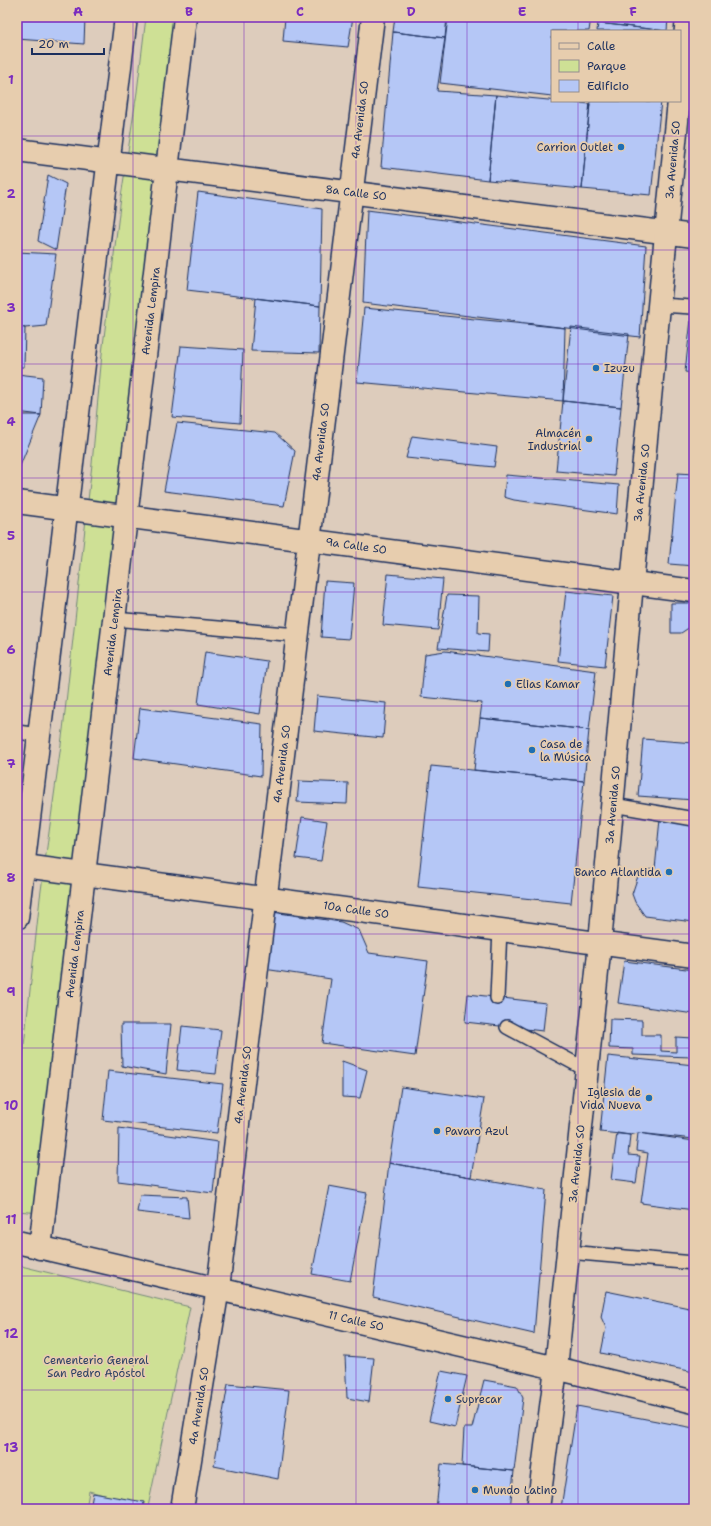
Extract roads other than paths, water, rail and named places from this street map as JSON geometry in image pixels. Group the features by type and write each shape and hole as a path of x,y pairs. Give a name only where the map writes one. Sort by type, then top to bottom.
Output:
{"street":[{"path":"17,918 20,865 39,735 126,17"},
{"name":"Avenida Lempira","path":"40,1248 185,17"},
{"name":"4a Avenida SO","path":"182,1509 218,1288 373,17"},
{"path":"681,81 687,17"},
{"name":"3a Avenida SO","path":"538,1509 556,1368 600,943 632,583 679,102"},
{"name":"8a Calle SO","path":"17,150 694,236"},
{"name":"9a Calle SO","path":"17,502 694,591"},
{"name":"10a Calle SO","path":"20,865 694,956"},
{"name":"11 Calle SO","path":"17,1242 218,1288 694,1402"}],"lane":[{"path":"660,304 692,307"},
{"path":"114,619 297,635"},
{"path":"17,732 39,735"},
{"path":"613,805 694,820"},
{"path":"497,998 500,929"},
{"path":"507,1027 587,1070"},
{"path":"568,1252 694,1263"}],"place":[{"name":"Carrion Outlet","path":"621,147"},
{"name":"Izuzu","path":"596,368"},
{"name":"Almacén Industrial","path":"589,439"},
{"name":"Elias Kamar","path":"508,684"},
{"name":"Casa de la Música","path":"532,750"},
{"name":"Banco Atlantida","path":"669,872"},
{"name":"Iglesia de Vida Nueva","path":"649,1098"},
{"name":"Pavaro Azul","path":"437,1131"},
{"name":"Suprecar","path":"448,1399"},
{"name":"Mundo Latino","path":"475,1490"}],"park label":[{"name":"Cementerio General San Pedro Apóstol","path":"96,1366"}]}
